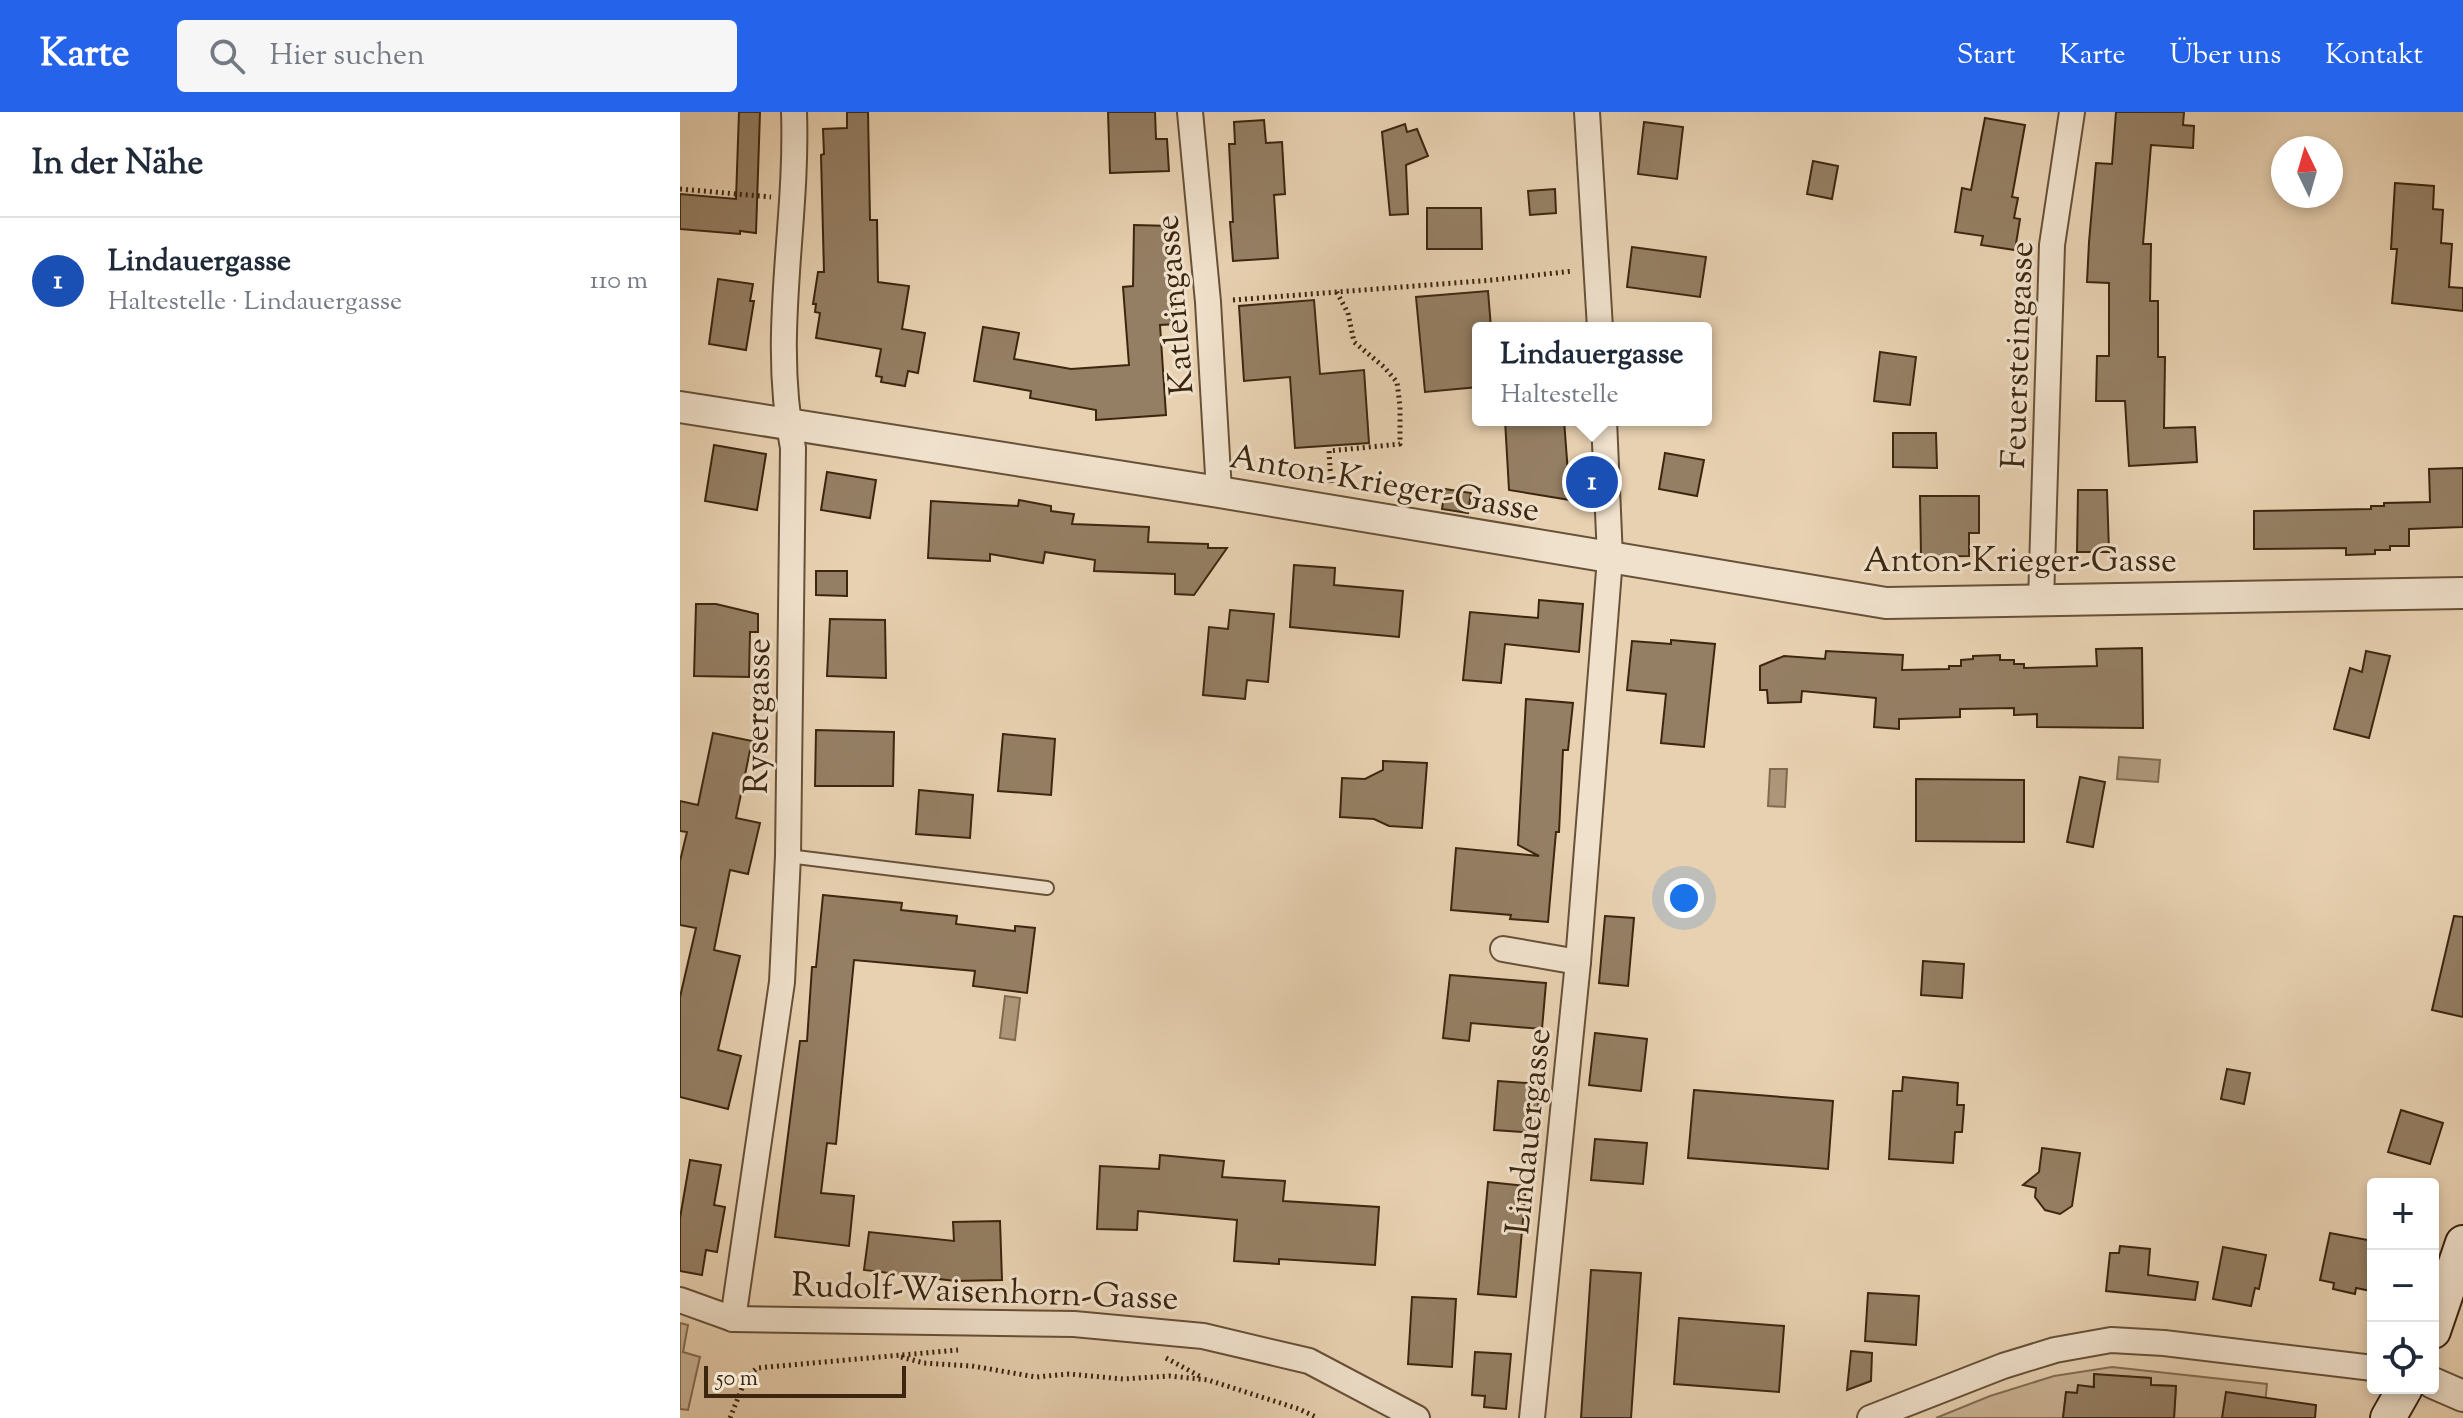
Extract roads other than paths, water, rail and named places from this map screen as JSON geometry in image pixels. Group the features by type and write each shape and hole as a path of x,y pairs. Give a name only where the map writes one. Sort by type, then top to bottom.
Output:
{"main road":[{"path":"2436,1322 2463,1243"},
{"path":"2388,1418 2402,1394"}],"street":[{"name":"Rysergasse","path":"733,1319 782,982 788,856 793,448 782,354 782,310 790,219 794,112"},
{"name":"Katleingasse","path":"1190,112 1208,302 1219,492"},
{"path":"1587,112 1600,322"},
{"name":"Feuersteingasse","path":"2041,601 2052,245 2072,112"},
{"name":"Anton-Krieger-Gasse","path":"680,407 1219,492 1886,603 2463,593"},
{"name":"Lindauergasse","path":"1532,1418 1578,962 1610,558 1604,426"},
{"path":"1503,949 1578,962"},
{"name":"Rudolf-Waisenhorn-Gasse","path":"680,1300 733,1319 1074,1324 1203,1336 1309,1361 1417,1418"},
{"path":"1870,1418 2003,1366 2055,1350 2111,1340 2164,1343 2367,1367"},
{"path":"2439,1386 2463,1396"}],"lane":[{"path":"788,856 1047,888"}],"place":[{"name":"Lindauergasse","path":"1592,482"}]}
